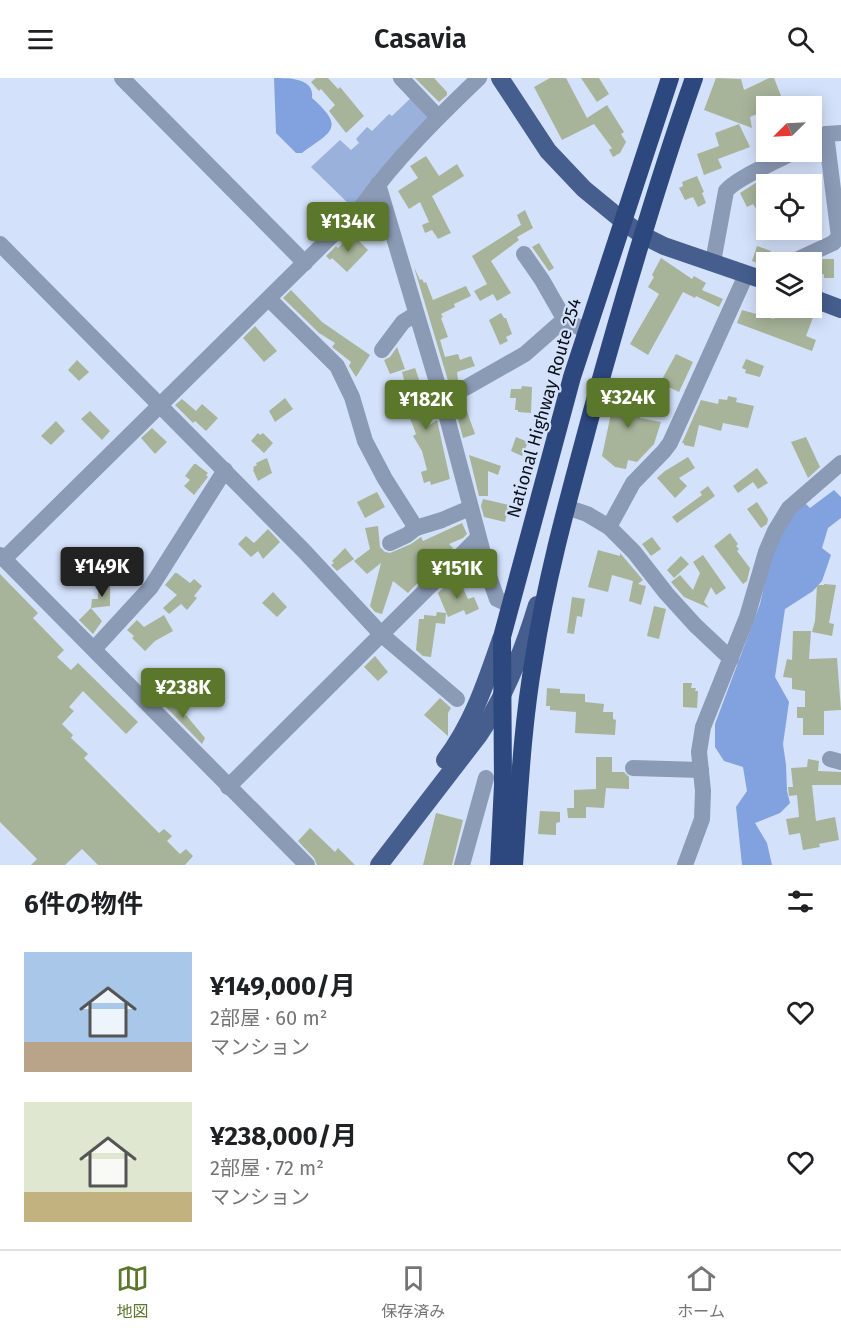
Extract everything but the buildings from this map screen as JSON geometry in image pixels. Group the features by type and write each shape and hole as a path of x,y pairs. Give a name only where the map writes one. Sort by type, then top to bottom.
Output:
{"highway":[{"name":"National Highway Route 254","path":"499,865 502,825 502,637 560,420 587,330 670,78"},
{"path":"514,865 521,752 534,656 559,534 619,312 666,158 694,78"}],"main road":[{"path":"500,78 548,151 584,189 623,221 642,235 664,246 756,278"},
{"path":"822,302 841,309"},
{"path":"364,865 462,748 483,730 501,700 533,621 559,534"},
{"path":"379,865 462,748 502,637"},
{"path":"483,730 502,733 518,744 521,752"},
{"path":"462,748 484,744 492,746 498,751 502,761"}],"street":[{"path":"123,78 305,262"},
{"path":"401,78 438,117"},
{"path":"307,865 2,557 362,206 378,184 438,117 479,78"},
{"path":"814,252 840,237 826,136"},
{"path":"713,262 726,191 731,184 774,162"},
{"path":"378,184 442,399 478,538 497,599 510,605"},
{"path":"0,244 225,470 382,635 458,699"},
{"path":"524,254 552,295 566,322 587,330"},
{"path":"609,527 633,483 670,443 746,275"},
{"path":"268,299 337,366 352,397 365,441 416,528"},
{"path":"382,351 403,322 416,314"},
{"path":"442,399 525,354 553,328 566,322"},
{"path":"685,865 702,819 703,791 699,752 703,727 747,617 766,552 789,508 841,463"},
{"path":"94,649 151,587 225,470"},
{"path":"566,507 587,514 609,527 634,552 695,625 731,659"},
{"path":"390,543 416,528 470,508"},
{"path":"228,787 478,538"},
{"path":"633,768 701,770"},
{"path":"462,865 486,778"}],"shaded area":[{"path":"274,78 300,80 309,86 312,98 323,108 332,123 327,135 302,153 296,153 276,133"},
{"path":"414,95 433,115 352,207 311,167 340,140 351,150 359,143 356,139 367,127 372,131 389,114 392,116"},
{"path":"834,490 841,497 841,518 828,528 822,548 831,555 822,581 813,591 785,609 775,677 789,702 783,744 790,803 780,813 755,823 767,843 772,865 742,865 736,807 747,791 743,767 724,761 715,747 715,724 760,604 773,546 799,506 805,503 810,508"}]}
